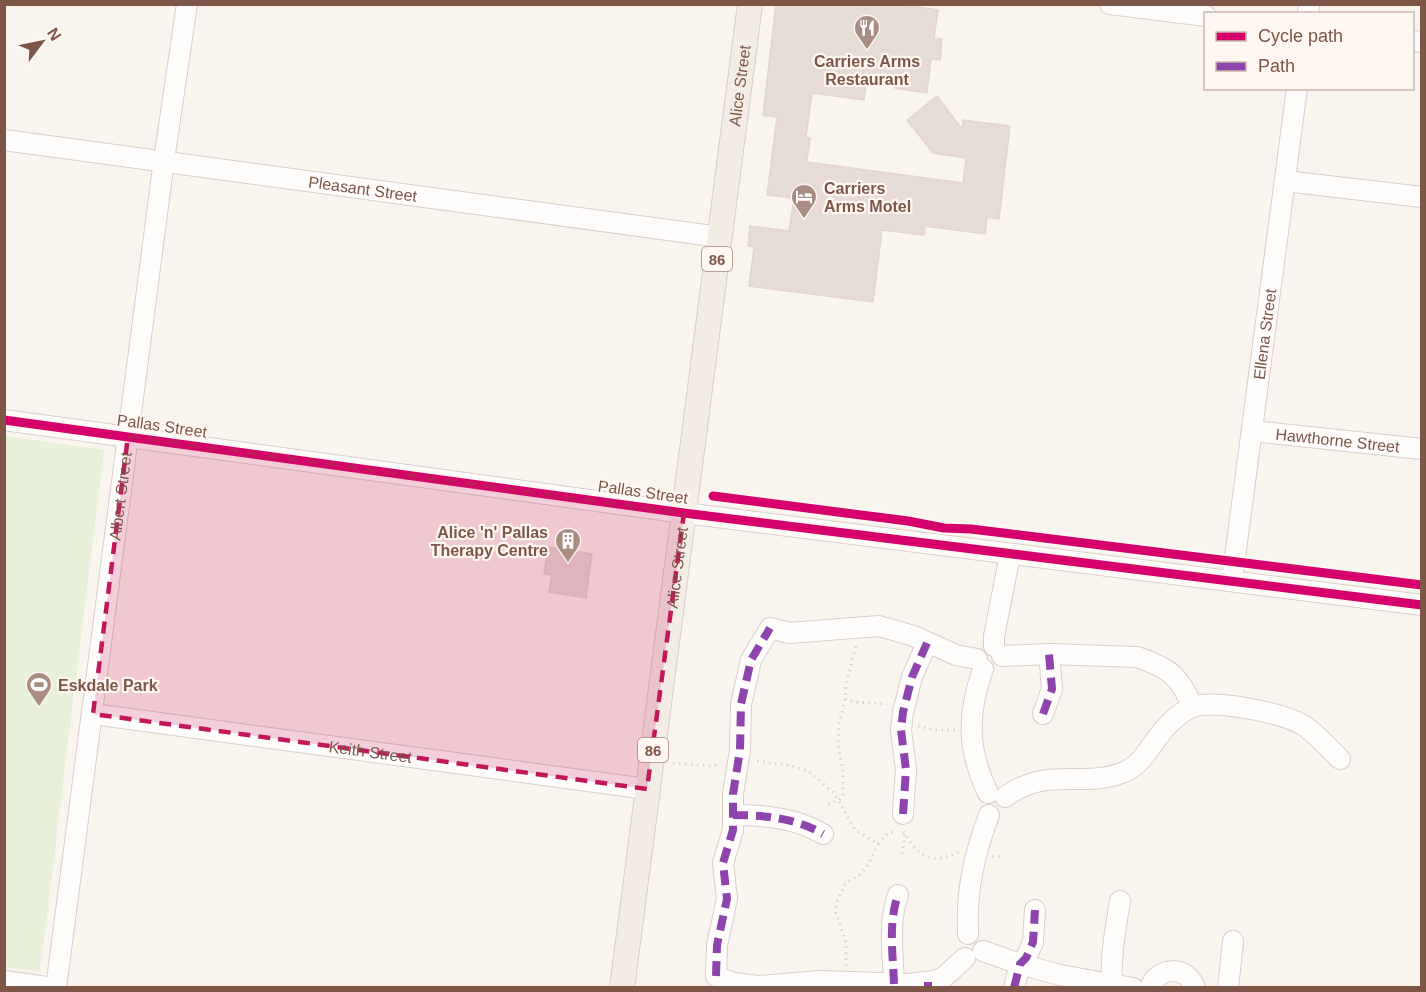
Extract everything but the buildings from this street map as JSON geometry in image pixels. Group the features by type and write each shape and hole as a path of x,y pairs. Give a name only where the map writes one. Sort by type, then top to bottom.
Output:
{"main road":[{"name":"Alice Street","path":"622,987 750,4"}],"street":[{"name":"Albert Street","path":"55,987 93,714 164,160 187,4"},
{"path":"1110,4 1204,16"},
{"name":"Ellena Street","path":"1232,580 1297,90"},
{"name":"Pleasant Street","path":"4,140 720,237"},
{"path":"1285,181 1422,197"},
{"name":"Pallas Street","path":"4,420 684,513 1422,605"},
{"name":"Hawthorne Street","path":"1252,431 1422,449"},
{"path":"998,651 994,636 1010,555"},
{"path":"980,664 956,656 898,630 879,626 789,633 770,628 751,660 741,704 739,760 733,794 733,830 723,863 727,900 717,945 716,976 733,983 758,986 820,981 928,985 943,978 974,955 983,944 979,937 968,934 970,884 975,855 989,815 997,816 1005,812 1007,805 978,771 972,749 972,707 980,664 977,655 982,648 1049,654 1137,657 1175,676 1183,685 1193,707"},
{"path":"904,824 906,770 902,718 912,677 927,643"},
{"path":"1043,714 1052,689 1049,654"},
{"path":"997,795 1046,779 1086,778 1123,773 1134,767 1145,756 1167,725 1193,707 1206,705 1232,706 1270,712 1292,719 1305,726 1340,759"},
{"name":"Keith Street","path":"93,714 647,789"},
{"path":"734,815 787,820 813,828 823,834"},
{"path":"894,984 891,921 892,910 898,895"},
{"path":"1112,985 1120,901"},
{"path":"1014,987 1020,964 1026,958 1033,942 1035,910"},
{"path":"1228,987 1233,940"},
{"path":"974,955 1060,975 1133,987"},
{"path":"1150,987 1162,973 1176,971 1189,977 1195,987"},
{"path":"4,981 55,987"}],"path":[{"path":"828,804 843,796 838,736 848,677 861,626"},
{"path":"845,699 887,704 902,718 936,730 971,732"},
{"path":"673,763 710,766 746,759 808,771 835,794 855,830 878,844"},
{"path":"846,981 846,949 837,913 837,902 845,884 867,867 878,844 904,824"},
{"path":"904,824 916,850 927,856 944,859 963,851"},
{"path":"902,854 904,824"}],"highlighted area":[{"path":"128,436 684,513 647,789 93,714"}],"green space":[{"name":"Eskdale Park","path":"5,436 104,450 40,971 5,967"}],"marked path":[{"path":"716,976 717,945 727,899 723,863 733,830 733,794 740,750 741,704 751,660 770,628"},
{"path":"903,814 906,770 901,730 903,712 912,677 927,643"},
{"path":"1043,714 1052,689 1049,654"},
{"path":"733,815 791,821 823,834"},
{"path":"894,984 892,928 898,895"},
{"path":"1014,988 1020,964 1026,958 1033,942 1035,910"},
{"path":"928,982 928,988"}],"cycle path":[{"path":"4,420 684,513 1422,605"},
{"path":"713,496 908,521 944,528 971,529 1422,585"}],"place":[{"name":"Carriers Arms Restaurant","path":"867,51"},
{"name":"Carriers Arms Motel","path":"804,220"},
{"name":"Alice 'n' Pallas Therapy Centre","path":"568,564"},
{"name":"Eskdale Park","path":"39,708"}]}
